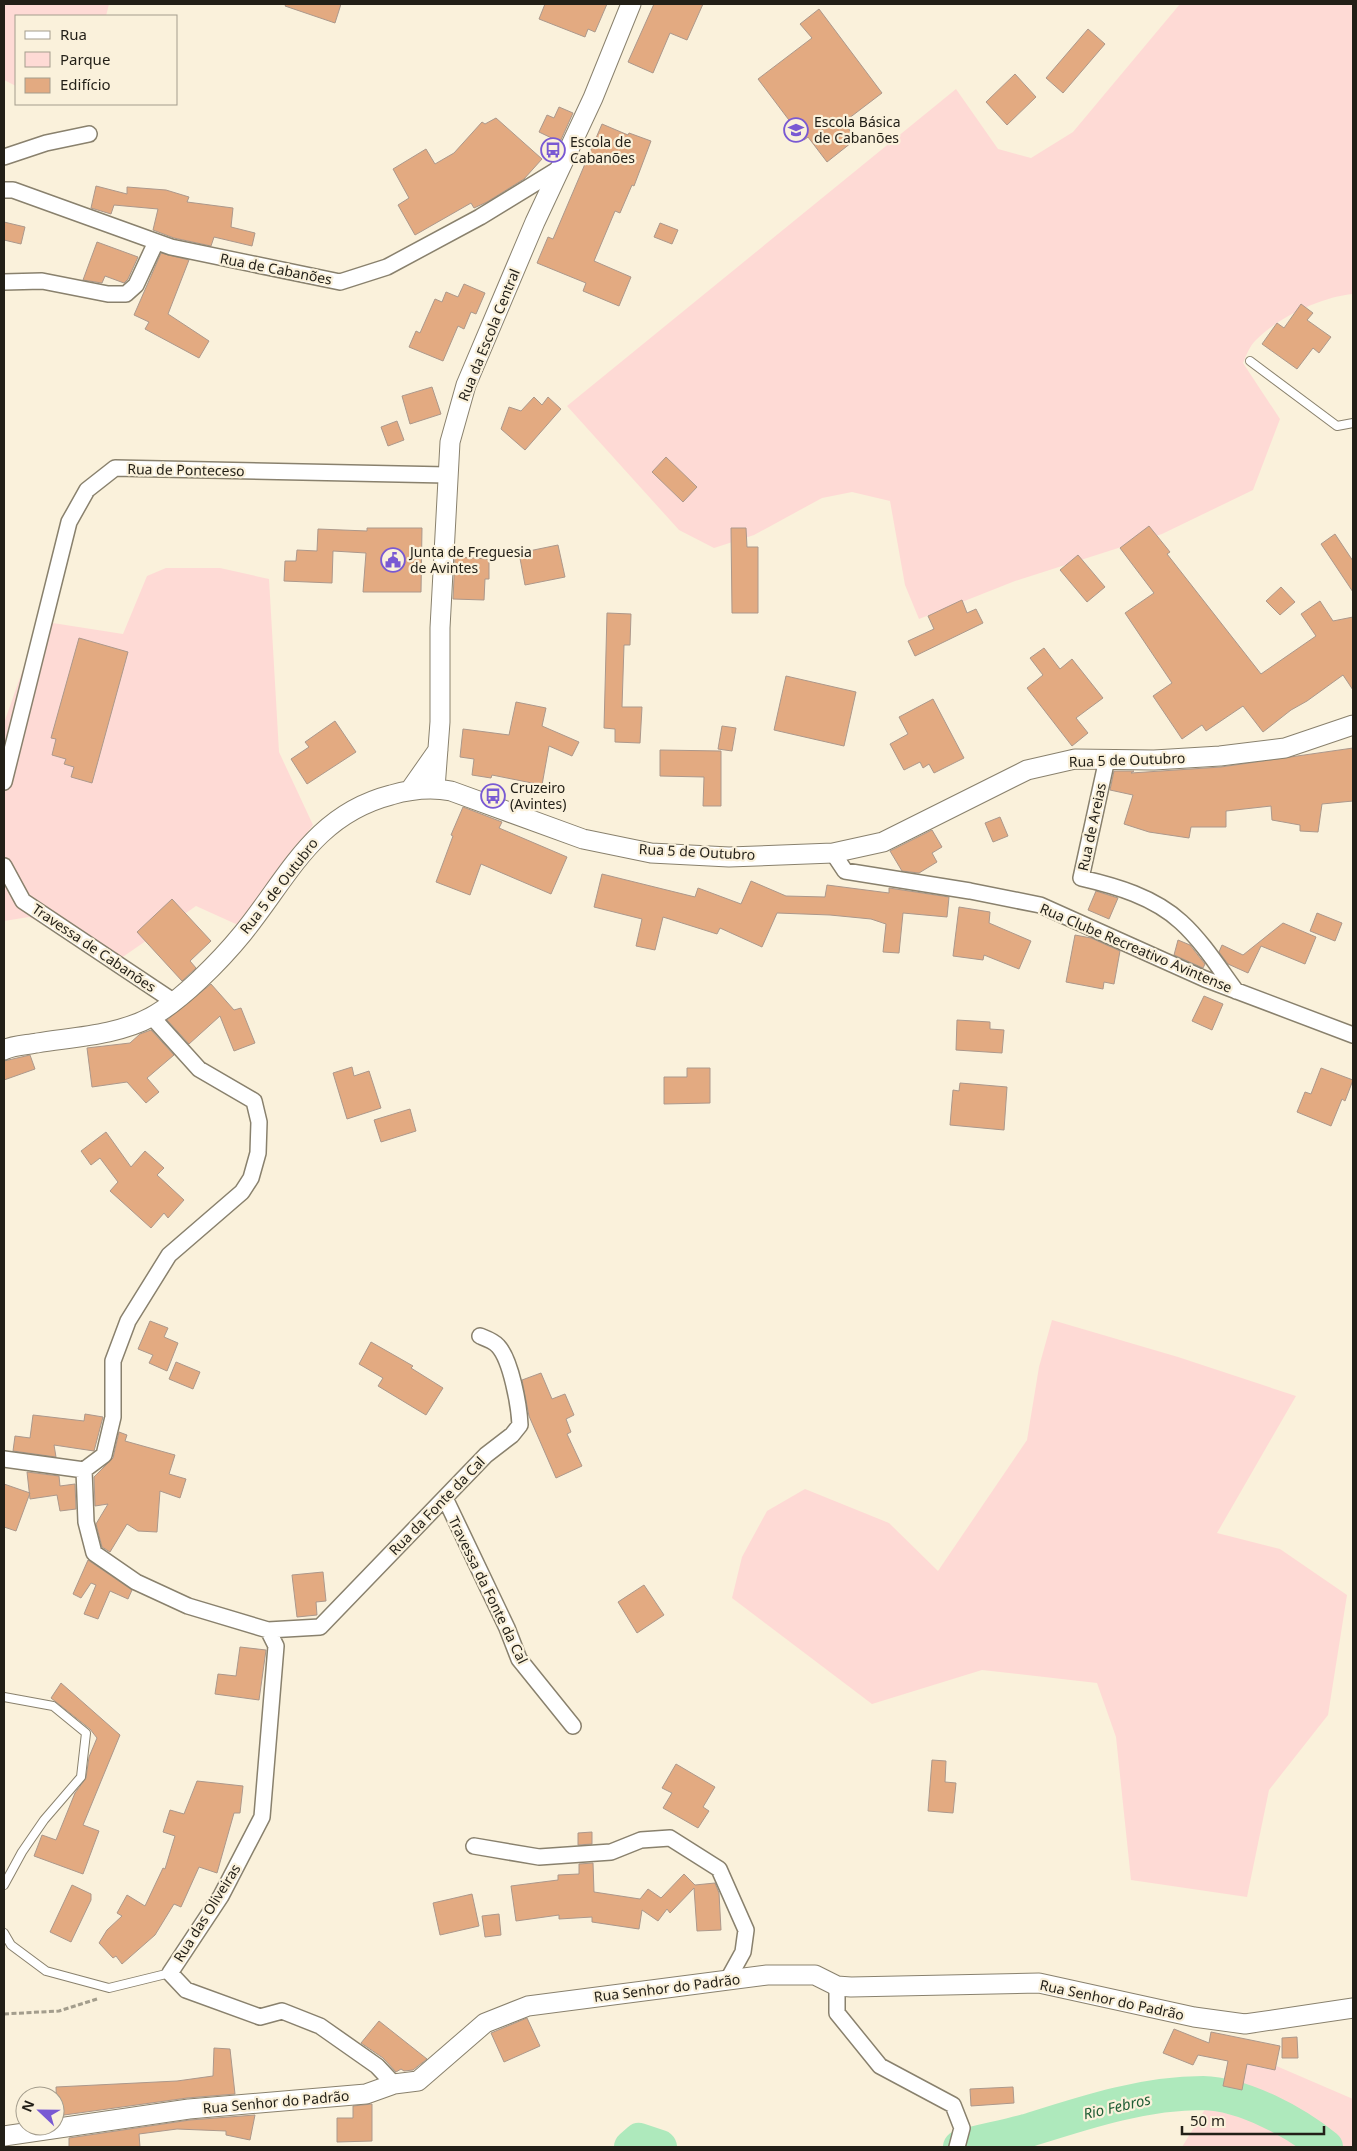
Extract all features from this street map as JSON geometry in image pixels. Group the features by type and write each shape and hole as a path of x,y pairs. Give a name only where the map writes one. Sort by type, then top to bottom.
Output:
{"street":[{"name":"Rua da Escola Central","path":"435,788 438,749 440,628 450,442 466,385 535,222 593,98 631,4"},
{"path":"4,157 46,143 89,134"},
{"name":"Rua de Cabanões","path":"4,190 13,190 156,242 207,255 340,282 386,267 488,212 560,168"},
{"path":"4,282 42,281 108,294 126,294 136,285 156,242"},
{"name":"Rua de Ponteceso","path":"4,782 69,522 87,490 115,468 447,475"},
{"name":"Rua 5 de Outubro","path":"4,1050 113,1030 152,1017 173,1001 226,953 305,850 333,821 369,800 410,790 435,788 451,790 583,839 652,852 729,857 833,854 883,842 1027,770 1076,759 1154,760 1220,756 1286,748 1353,725"},
{"path":"410,790 438,749"},
{"name":"Rua de Areias","path":"1107,758 1081,878 1105,884 1149,900 1181,922 1236,991"},
{"name":"Rua Clube Recreativo Avintense","path":"833,854 845,871 970,891 1040,905 1117,941 1236,991 1353,1035"},
{"name":"Travessa de Cabanões","path":"4,866 23,901 173,1001"},
{"path":"4,1459 84,1470 104,1455 113,1417 113,1361 128,1321 169,1255 242,1192 251,1178 258,1153 260,1122 254,1101 199,1068 152,1017"},
{"name":"Rua da Fonte da Cal","path":"268,1630 320,1627 486,1455 512,1435 520,1425 518,1398 498,1345 480,1336"},
{"path":"84,1470 86,1522 94,1553 136,1582 188,1606 268,1630"},
{"name":"Travessa da Fonte da Cal","path":"445,1498 507,1628 519,1659 573,1726"},
{"name":"Rua das Oliveiras","path":"268,1630 276,1646 262,1817 221,1896 170,1973 186,1990 260,2017 282,2011 320,2026 377,2066 394,2084"},
{"path":"474,1846 539,1857 611,1852 641,1840 670,1838 719,1869 746,1930 742,1952 727,1981"},
{"name":"Rua Senhor do Padrão","path":"4,2136 189,2109 366,2094 394,2084 418,2081 485,2023 528,2006 767,1976 815,1976 837,1986 1039,1983 1194,2017 1245,2024 1351,2012"},
{"path":"837,1986 837,2013 880,2066 953,2105 962,2128 958,2144"}],"lane":[{"path":"1250,360 1337,426 1353,423"},
{"path":"4,1697 52,1706 86,1733 81,1777 44,1820 16,1861 4,1885"},
{"path":"4,1933 11,1945 46,1971 108,1988 170,1973"}],"path":[{"path":"4,2014 59,2011 100,1998 108,1988"}],"green space":[{"path":"4,4 109,4 106,15 15,15 15,86 4,80"},
{"path":"1180,4 1353,4 1353,294 1328,299 1288,316 1265,332 1254,342 1248,351 1243,363 1280,419 1253,490 1162,534 1015,581 919,619 905,585 890,501 852,492 822,498 754,535 714,548 679,530 567,406 956,89 998,149 1031,158 1073,132"},
{"path":"166,568 220,568 269,579 279,752 313,825 238,925 196,906 117,961 29,917 4,921 4,723 40,621 123,634 147,576"},
{"path":"1052,1320 1178,1357 1296,1396 1217,1533 1280,1549 1347,1595 1328,1715 1269,1790 1247,1897 1131,1880 1116,1737 1097,1683 982,1670 872,1704 732,1598 742,1557 767,1511 805,1489 889,1523 938,1571 1027,1440 1039,1367"},
{"path":"1251,2055 1353,2099 1353,2147 1182,2147 1229,2070"}],"building":[{"path":"286,4 341,4 335,23 285,6"},
{"path":"545,4 607,4 595,32 588,29 585,37 539,19"},
{"path":"654,4 703,4 687,40 670,33 653,73 628,62"},
{"path":"819,9 882,93 844,122 856,139 827,162 808,137 804,140 758,79 812,38 800,24"},
{"path":"1088,29 1105,44 1063,93 1046,78"},
{"path":"1015,74 1036,97 1007,125 986,102"},
{"path":"559,107 573,113 560,142 539,132 547,115 554,118"},
{"path":"496,118 542,159 524,179 487,202 474,208 471,203 415,235 398,205 409,198 393,169 426,149 435,164 454,153 482,122 485,124"},
{"path":"602,124 628,135 629,133 651,141 634,186 632,185 620,213 615,211 594,261 631,277 619,306 583,291 586,283 537,263 548,237 553,239"},
{"path":"96,186 127,194 127,187 166,190 189,197 187,202 233,208 231,227 255,233 252,246 214,237 211,246 174,238 153,230 158,209 114,205 111,214 91,208"},
{"path":"4,222 25,227 21,244 4,240"},
{"path":"660,223 678,230 672,244 654,237"},
{"path":"97,242 138,257 128,279 124,283 105,276 102,283 83,280"},
{"path":"161,253 189,260 168,314 209,341 199,358 145,329 149,322 134,315"},
{"path":"464,284 485,293 476,314 471,312 464,329 458,326 443,361 409,347 416,331 420,333 435,299 442,302 446,292 458,297"},
{"path":"1301,304 1313,313 1307,320 1331,337 1319,353 1313,348 1297,369 1262,344 1277,323 1284,328"},
{"path":"432,387 441,414 410,424 402,396"},
{"path":"534,397 542,405 548,397 561,409 525,450 501,429 509,407 521,411"},
{"path":"397,421 404,440 388,446 381,427"},
{"path":"666,457 697,487 683,502 652,472"},
{"path":"1149,526 1170,552 1167,554 1261,674 1316,636 1301,614 1320,601 1333,621 1353,617 1353,690 1343,675 1291,710 1263,732 1243,706 1206,731 1202,725 1182,739 1153,696 1172,683 1125,613 1154,593 1120,548"},
{"path":"367,528 422,528 421,592 363,592 366,553 333,551 332,583 284,581 285,561 296,561 297,550 317,551 318,529 367,531"},
{"path":"731,528 746,528 747,547 758,547 758,613 732,613"},
{"path":"1335,534 1353,561 1353,592 1321,544"},
{"path":"558,545 565,577 525,585 519,553"},
{"path":"1078,555 1105,587 1087,602 1060,570"},
{"path":"455,557 489,559 489,579 485,579 484,600 453,599"},
{"path":"1281,587 1295,602 1280,615 1266,601"},
{"path":"962,600 967,613 976,609 983,623 915,656 908,641 934,629 928,616"},
{"path":"607,613 631,614 630,645 624,645 622,707 642,707 640,743 615,742 615,729 604,728"},
{"path":"79,638 128,652 92,783 71,777 74,767 64,764 66,759 52,755 56,739 51,738"},
{"path":"1044,648 1060,669 1072,659 1103,698 1076,718 1088,733 1072,746 1027,688 1043,675 1030,658"},
{"path":"786,676 856,692 844,746 774,730"},
{"path":"933,699 964,758 934,773 929,764 923,768 920,762 904,770 890,744 908,734 899,717"},
{"path":"516,702 546,708 542,726 579,742 572,756 549,746 542,785 492,775 491,778 472,775 474,759 460,757 463,729 509,735"},
{"path":"335,721 356,752 307,784 291,759 309,747 305,742"},
{"path":"722,726 736,728 732,751 718,749"},
{"path":"1353,748 1353,801 1322,804 1318,832 1300,831 1300,825 1272,820 1271,806 1226,811 1226,827 1191,827 1189,838 1149,832 1124,824 1133,795 1110,790 1114,771 1134,771 1131,773 1221,767"},
{"path":"660,750 721,751 721,806 703,806 704,777 660,776"},
{"path":"463,807 502,822 499,828 567,857 551,894 481,864 470,895 436,882 453,836 451,835"},
{"path":"1000,817 1008,836 993,842 985,823"},
{"path":"932,830 942,847 932,853 937,862 919,873 902,871 890,851"},
{"path":"602,874 695,897 698,888 741,904 751,881 786,896 825,897 827,885 889,893 889,888 949,897 947,917 903,913 899,953 883,952 886,924 871,919 777,913 762,947 720,928 717,934 663,917 655,950 636,946 642,919 594,907"},
{"path":"1096,891 1118,898 1109,919 1088,910"},
{"path":"172,899 211,941 190,961 196,968 182,981 137,932"},
{"path":"959,907 990,912 989,923 1031,941 1019,969 984,955 983,960 953,956"},
{"path":"1317,913 1342,923 1335,941 1310,931"},
{"path":"1283,923 1316,937 1305,964 1261,946 1248,973 1228,964 1219,952 1222,945 1243,955"},
{"path":"1075,935 1091,938 1120,951 1114,984 1104,982 1103,989 1066,982"},
{"path":"1178,940 1190,945 1205,964 1203,968 1174,955"},
{"path":"211,984 234,1010 241,1008 255,1043 234,1051 220,1016 189,1044 167,1020"},
{"path":"1204,996 1223,1004 1212,1030 1192,1021"},
{"path":"957,1020 990,1022 990,1029 1004,1030 1002,1053 956,1050"},
{"path":"151,1030 174,1055 147,1078 159,1092 146,1103 127,1082 92,1087 87,1048 130,1043 140,1034"},
{"path":"30,1055 35,1069 4,1080 4,1061"},
{"path":"352,1067 354,1076 369,1071 381,1108 347,1119 333,1073"},
{"path":"687,1068 710,1068 710,1103 664,1104 664,1077 687,1077"},
{"path":"1321,1068 1353,1080 1345,1101 1342,1099 1331,1126 1297,1112 1305,1092 1311,1094"},
{"path":"960,1083 1007,1087 1004,1130 950,1125 953,1090 959,1091"},
{"path":"410,1109 416,1131 381,1142 374,1120"},
{"path":"106,1132 131,1167 145,1151 164,1168 157,1175 184,1200 168,1218 164,1213 151,1228 110,1191 118,1182 100,1158 91,1165 81,1151"},
{"path":"150,1321 168,1328 164,1337 178,1343 167,1371 149,1363 153,1355 138,1349"},
{"path":"371,1342 413,1366 411,1368 443,1388 426,1415 378,1386 383,1378 359,1364"},
{"path":"176,1362 200,1372 193,1389 169,1379"},
{"path":"541,1373 552,1399 565,1394 574,1415 566,1419 571,1432 567,1434 582,1466 556,1478 529,1416 522,1380"},
{"path":"85,1414 103,1417 94,1451 54,1445 56,1457 13,1451 15,1436 30,1438 33,1415 84,1421"},
{"path":"119,1432 127,1435 125,1441 175,1455 169,1474 186,1479 180,1498 160,1491 157,1532 138,1531 127,1524 110,1552 102,1547 96,1524 108,1504 95,1506 94,1477 113,1458"},
{"path":"27,1472 59,1476 60,1486 75,1484 76,1509 60,1511 57,1495 30,1499"},
{"path":"4,1484 30,1493 16,1531 4,1527"},
{"path":"88,1560 132,1590 128,1599 110,1591 98,1619 84,1614 96,1585 91,1583 81,1598 73,1594"},
{"path":"323,1572 326,1601 316,1602 317,1615 297,1617 292,1575"},
{"path":"644,1585 664,1615 637,1633 618,1602"},
{"path":"240,1647 266,1650 259,1700 215,1694 218,1674 236,1676"},
{"path":"61,1683 120,1735 83,1825 99,1831 83,1874 34,1856 42,1835 56,1840 75,1793 86,1778 89,1757 97,1738 90,1729 51,1698"},
{"path":"932,1760 946,1761 945,1782 956,1783 953,1813 928,1811"},
{"path":"676,1764 715,1787 703,1807 709,1811 698,1828 663,1808 672,1793 662,1788"},
{"path":"197,1781 243,1786 240,1813 234,1813 217,1873 199,1867 181,1907 174,1904 155,1935 122,1964 116,1956 113,1958 99,1943 107,1930 122,1916 117,1913 127,1895 145,1906 163,1868 165,1869 175,1836 163,1832 170,1810 184,1814"},
{"path":"592,1832 592,1844 578,1845 578,1833"},
{"path":"593,1863 594,1892 640,1899 648,1889 661,1898 684,1874 695,1885 715,1883 719,1893 721,1930 697,1931 694,1888 670,1913 667,1909 658,1921 642,1910 639,1929 592,1922 592,1917 559,1919 559,1915 516,1921 511,1886 558,1880 558,1875 579,1874 579,1864"},
{"path":"72,1885 91,1894 91,1900 71,1942 50,1932"},
{"path":"472,1894 479,1926 440,1935 433,1903"},
{"path":"499,1914 501,1935 485,1937 482,1916"},
{"path":"527,2018 540,2046 504,2062 491,2033"},
{"path":"379,2021 427,2059 413,2070 404,2071 401,2069 396,2072 383,2058 361,2043"},
{"path":"1174,2029 1209,2043 1211,2032 1280,2046 1275,2070 1247,2064 1242,2090 1223,2086 1228,2061 1198,2055 1193,2065 1163,2053"},
{"path":"1297,2037 1298,2058 1282,2058 1282,2038"},
{"path":"214,2048 230,2049 235,2094 187,2098 65,2115 65,2087 177,2081 213,2076"},
{"path":"1013,2087 1014,2103 971,2106 970,2089"},
{"path":"372,2104 372,2141 337,2142 337,2118 353,2118 353,2106"},
{"path":"255,2115 250,2140 226,2135 226,2131 177,2129 139,2134 140,2147 69,2147 69,2138 190,2120"}],"waterway":[{"name":"Rio Febros","path":"960,2147 1026,2131 1135,2100 1158,2096 1203,2093 1235,2098 1268,2111 1299,2128 1326,2147"},
{"name":"Rio Febros","path":"631,2147 639,2140 660,2147"}],"place":[{"name":"Escola Básica de Cabanões","path":"796,130"},
{"name":"Escola de Cabanões","path":"553,150"},
{"name":"Junta de Freguesia de Avintes","path":"393,560"},
{"name":"Cruzeiro (Avintes)","path":"493,796"}]}
